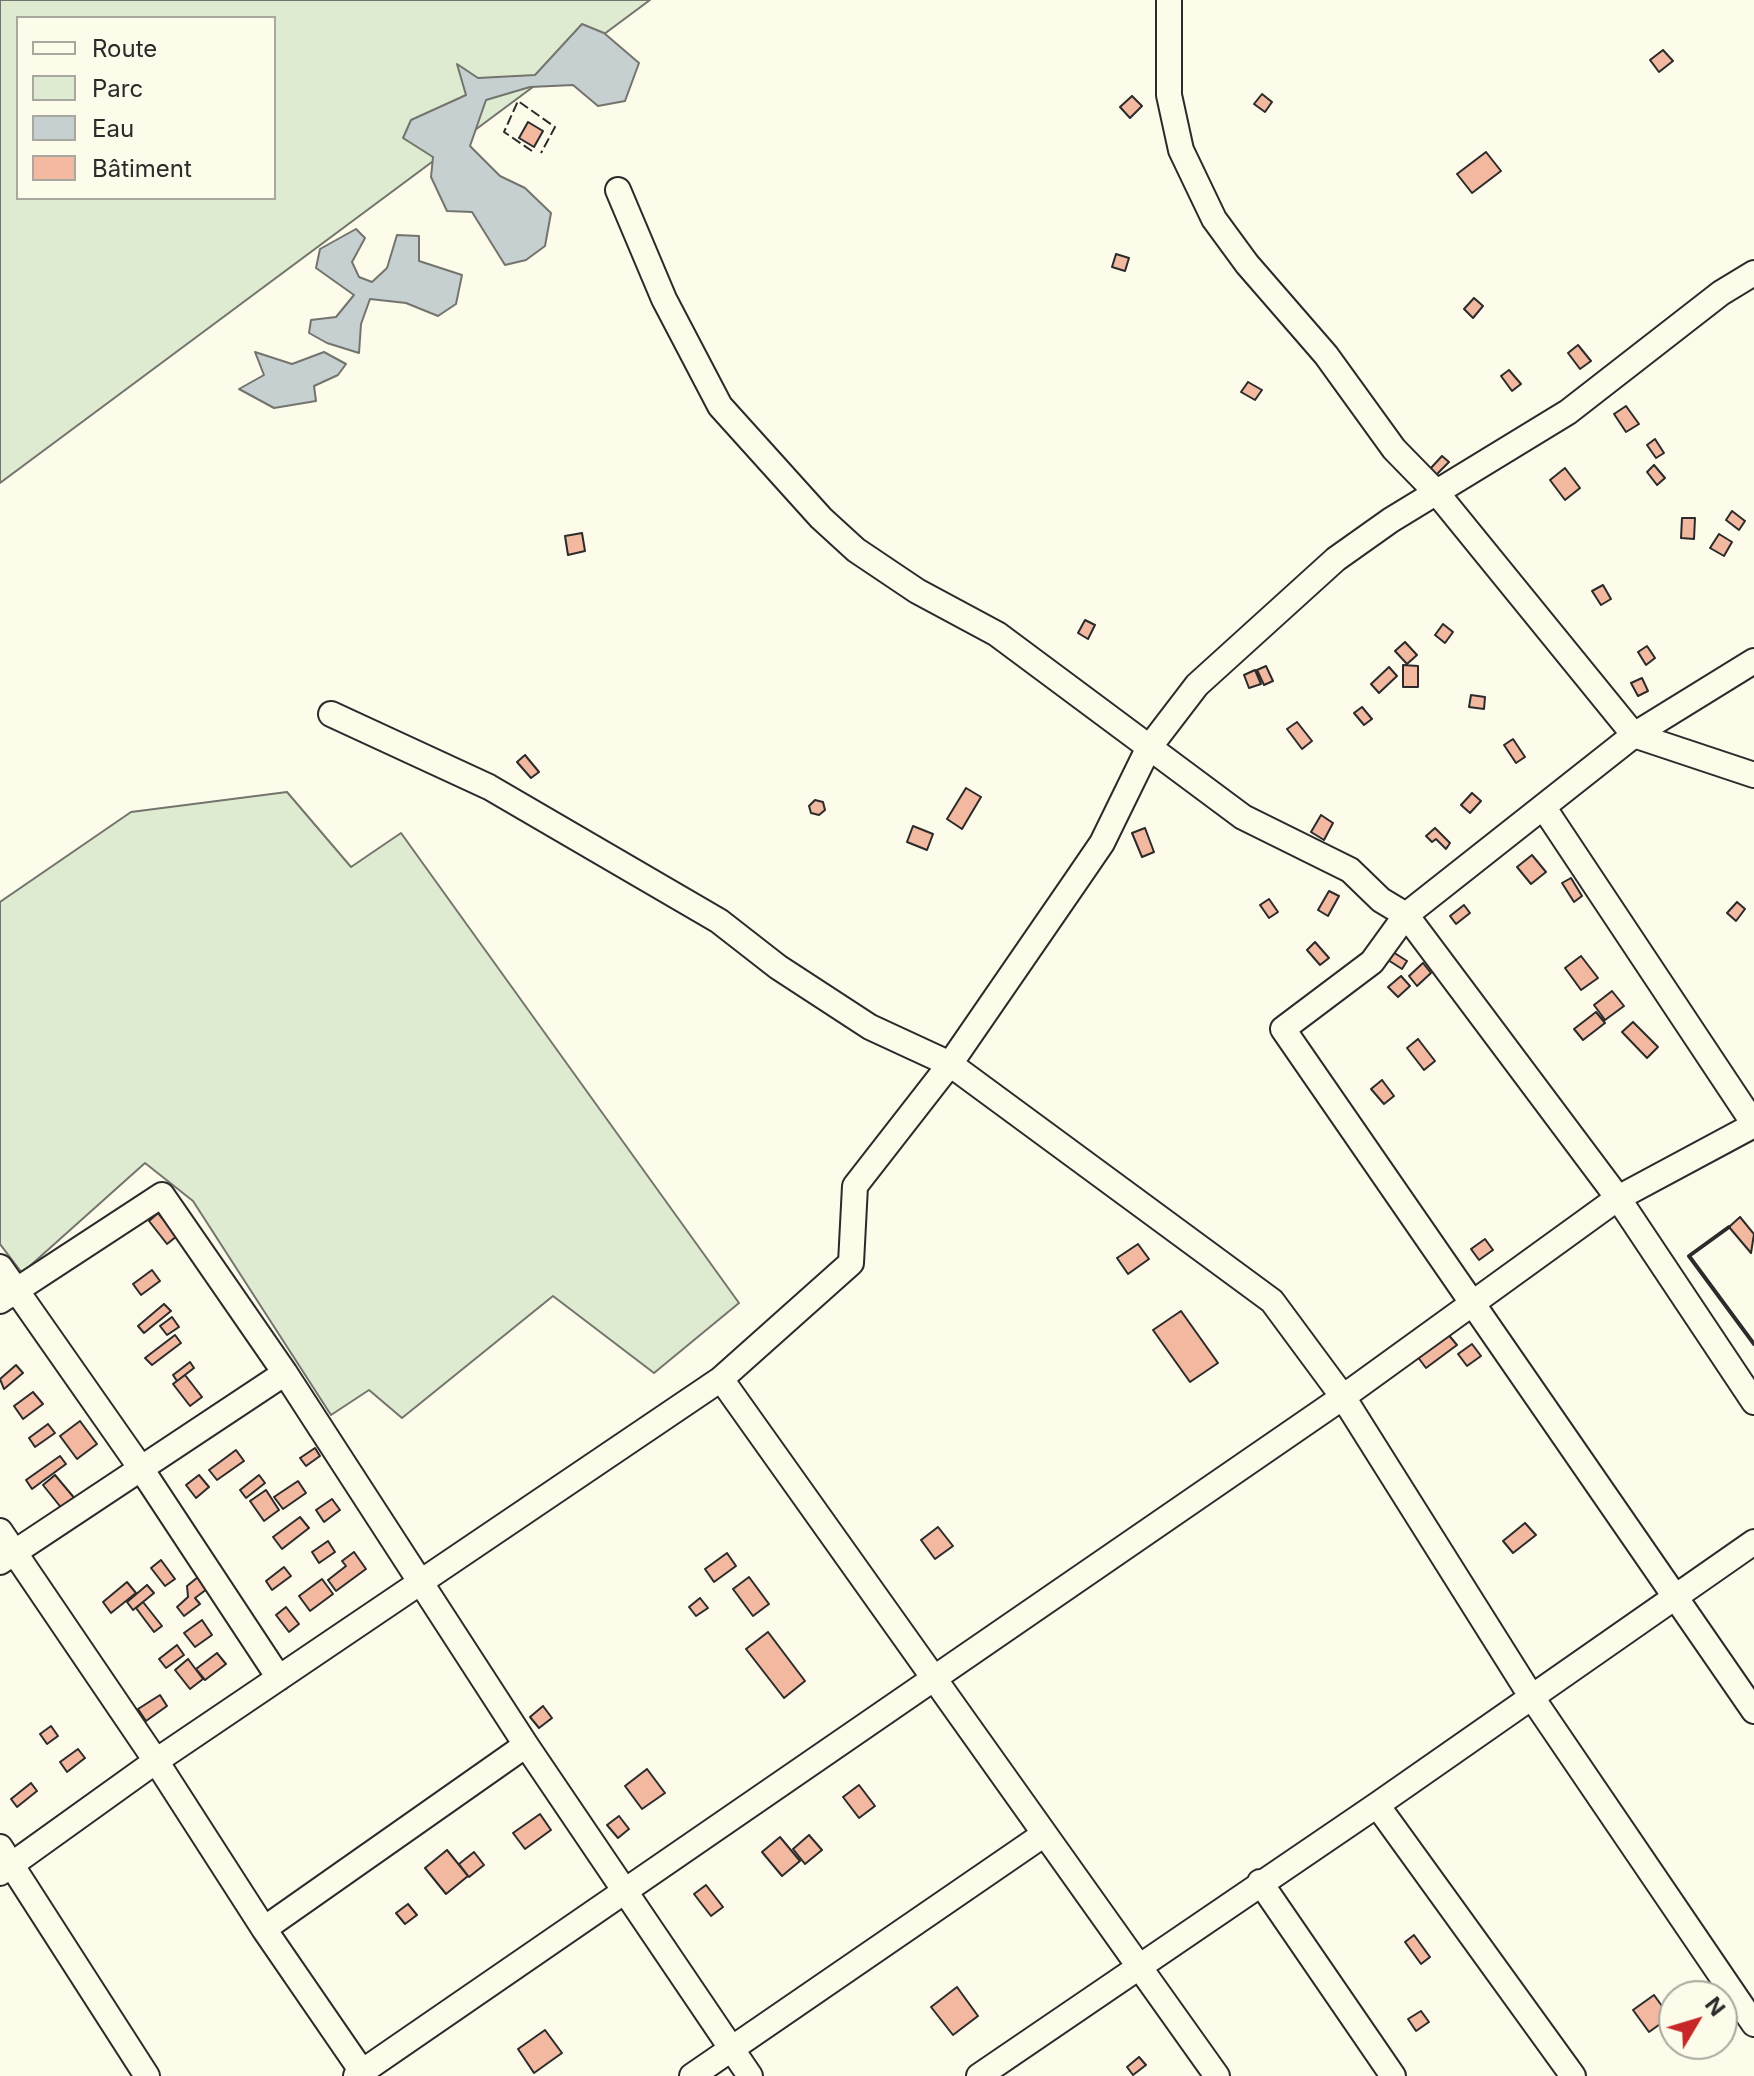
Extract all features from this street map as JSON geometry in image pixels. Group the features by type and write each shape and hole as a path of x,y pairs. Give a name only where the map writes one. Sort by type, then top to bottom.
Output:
{"street":[{"path":"1169,0 1169,95 1181,150 1214,219 1247,264 1326,355 1394,449 1437,493 1634,735 1754,775"},
{"path":"618,190 664,299 720,406 821,518 856,550 917,591 997,634 1243,817 1350,870 1381,900 1406,915 1618,1198 1754,1402"},
{"path":"147,2076 4,1862 721,1379 851,1263 855,1186 950,1064 1102,843 1148,749 1197,685 1336,559 1568,412 1721,293 1754,273"},
{"path":"1754,661 1634,735 1406,915 1372,962 1283,1029 1754,1711"},
{"path":"331,714 489,787 719,921 778,967 870,1027 950,1064 1272,1301 1343,1397 1531,1696 1754,2024"},
{"path":"0,1531 7,1557 156,1761 361,2075 1343,1397 1618,1198 1754,1124 1544,808"},
{"path":"8,1295 162,1195 285,1373 526,1745 750,2076"},
{"path":"0,1267 8,1295 140,1467 279,1678"},
{"path":"7,1557 285,1373"},
{"path":"721,1379 1136,1968 1217,2076"},
{"path":"979,2076 1377,1805 1754,1542"},
{"path":"264,1929 526,1745"},
{"path":"1377,1805 1573,2076"},
{"path":"692,2076 1043,1835"},
{"path":"1260,1882 1393,2076"}],"green space":[{"path":"0,0 650,0 0,483"},
{"path":"287,792 351,867 401,833 739,1303 654,1373 553,1296 402,1418 369,1390 331,1415 193,1201 145,1163 22,1273 0,1244 0,902 131,812"}],"water":[{"path":"582,24 604,33 639,63 625,101 598,106 573,85 530,87 486,100 470,146 500,176 525,188 551,213 545,246 526,260 505,265 472,212 447,211 431,177 433,157 403,138 411,120 466,95 457,64 478,78 535,75"},
{"path":"356,229 365,238 352,262 359,277 372,282 387,268 397,235 419,236 419,261 462,275 456,304 438,316 406,303 370,299 361,324 359,353 327,343 309,333 311,320 336,317 354,295 316,268 320,249"},
{"path":"255,352 292,364 324,352 346,364 338,375 314,386 316,401 274,408 239,389 264,375"}],"building":[{"path":"1663,50 1673,61 1659,72 1650,60"},
{"path":"1262,94 1272,102 1265,112 1254,104"},
{"path":"1132,96 1142,106 1130,118 1120,107"},
{"path":"528,122 543,131 534,147 519,138"},
{"path":"1486,152 1501,171 1472,193 1457,174"},
{"path":"1116,254 1129,258 1125,271 1112,267"},
{"path":"1474,298 1483,306 1473,318 1464,309"},
{"path":"1578,345 1591,361 1580,369 1568,353"},
{"path":"1509,370 1521,384 1512,391 1501,376"},
{"path":"1248,382 1262,390 1255,400 1241,392"},
{"path":"1626,406 1639,424 1626,432 1614,414"},
{"path":"1655,439 1664,453 1656,458 1647,445"},
{"path":"1442,456 1449,462 1436,475 1430,469"},
{"path":"1654,465 1665,478 1657,485 1647,472"},
{"path":"1565,468 1580,488 1565,500 1550,480"},
{"path":"1732,511 1745,521 1739,530 1726,520"},
{"path":"1682,518 1695,518 1694,539 1681,538"},
{"path":"582,533 585,551 568,555 565,536"},
{"path":"1719,534 1732,542 1724,556 1710,548"},
{"path":"1603,585 1611,599 1601,605 1592,591"},
{"path":"1085,620 1095,625 1088,639 1078,633"},
{"path":"1443,624 1453,632 1445,643 1435,635"},
{"path":"1405,642 1417,655 1407,664 1395,651"},
{"path":"1647,646 1655,658 1646,665 1638,652"},
{"path":"1403,665 1418,666 1418,687 1403,687"},
{"path":"1266,666 1273,681 1264,685 1257,670"},
{"path":"1389,667 1397,676 1379,693 1371,684"},
{"path":"1255,670 1261,684 1249,688 1244,675"},
{"path":"1642,678 1648,691 1638,696 1631,683"},
{"path":"1471,695 1485,697 1484,709 1469,707"},
{"path":"1362,707 1372,719 1364,725 1354,713"},
{"path":"1297,722 1312,741 1302,749 1287,729"},
{"path":"1513,739 1525,757 1516,763 1504,745"},
{"path":"525,755 539,772 531,778 517,762"},
{"path":"966,788 981,797 962,829 947,819"},
{"path":"1472,793 1481,801 1470,813 1461,805"},
{"path":"815,800 823,802 825,810 819,815 811,813 809,806"},
{"path":"1321,815 1333,823 1324,840 1311,832"},
{"path":"913,826 933,834 927,850 907,842"},
{"path":"1145,828 1154,852 1142,857 1132,833"},
{"path":"1435,828 1450,843 1446,849 1436,839 1432,842 1426,836"},
{"path":"1532,855 1546,872 1531,884 1517,867"},
{"path":"1571,878 1582,896 1574,902 1562,883"},
{"path":"1329,891 1339,896 1328,916 1318,910"},
{"path":"1269,899 1278,912 1269,918 1260,905"},
{"path":"1737,902 1745,909 1736,921 1727,913"},
{"path":"1464,905 1470,913 1456,924 1450,916"},
{"path":"1315,942 1329,958 1320,965 1307,950"},
{"path":"1393,952 1407,961 1402,969 1388,960"},
{"path":"1581,956 1598,978 1581,990 1565,968"},
{"path":"1423,963 1431,973 1417,986 1409,976"},
{"path":"1401,976 1410,986 1398,997 1388,987"},
{"path":"1612,991 1624,1006 1605,1020 1594,1005"},
{"path":"1596,1012 1605,1023 1583,1040 1574,1029"},
{"path":"1633,1022 1658,1047 1647,1058 1622,1032"},
{"path":"1418,1039 1435,1061 1424,1070 1407,1048"},
{"path":"1382,1080 1394,1096 1384,1104 1371,1089"},
{"path":"158,1213 177,1236 167,1244 149,1221"},
{"path":"1740,1217 1754,1234 1751,1253 1729,1227"},
{"path":"1485,1239 1493,1250 1479,1260 1471,1249"},
{"path":"1138,1244 1149,1259 1128,1274 1117,1258"},
{"path":"152,1270 160,1281 141,1295 133,1284"},
{"path":"164,1304 171,1311 144,1333 138,1326"},
{"path":"1181,1311 1218,1363 1190,1382 1153,1330"},
{"path":"172,1317 179,1327 167,1335 160,1326"},
{"path":"1447,1333 1457,1345 1426,1368 1417,1356"},
{"path":"175,1335 181,1343 152,1365 145,1358"},
{"path":"1472,1344 1481,1356 1467,1366 1458,1354"},
{"path":"190,1362 194,1368 177,1381 173,1375"},
{"path":"16,1365 23,1373 4,1389 0,1379"},
{"path":"185,1375 202,1397 190,1406 173,1384"},
{"path":"33,1392 43,1404 23,1419 14,1406"},
{"path":"80,1421 97,1444 77,1459 60,1436"},
{"path":"48,1424 55,1433 35,1447 29,1438"},
{"path":"315,1448 320,1456 306,1466 300,1458"},
{"path":"236,1450 244,1461 217,1480 209,1470"},
{"path":"60,1456 66,1464 32,1489 26,1480"},
{"path":"55,1475 76,1500 63,1510 43,1485"},
{"path":"199,1475 209,1487 196,1498 186,1485"},
{"path":"259,1475 265,1483 246,1498 240,1490"},
{"path":"298,1481 306,1493 283,1509 274,1497"},
{"path":"266,1490 279,1510 264,1521 250,1501"},
{"path":"332,1499 340,1510 324,1522 316,1510"},
{"path":"300,1517 309,1528 282,1549 273,1537"},
{"path":"1525,1523 1536,1535 1513,1553 1503,1541"},
{"path":"938,1527 953,1546 935,1559 921,1540"},
{"path":"328,1541 335,1552 319,1563 312,1552"},
{"path":"354,1552 366,1569 336,1591 328,1580 346,1566 342,1561"},
{"path":"727,1553 736,1566 714,1582 705,1569"},
{"path":"161,1560 175,1579 165,1586 151,1568"},
{"path":"284,1567 291,1576 272,1590 266,1581"},
{"path":"198,1577 207,1589 195,1598 200,1604 184,1616 177,1607 188,1597 187,1586"},
{"path":"749,1577 769,1604 753,1616 733,1589"},
{"path":"322,1579 333,1594 310,1611 299,1596"},
{"path":"127,1582 136,1593 111,1613 103,1602"},
{"path":"147,1585 154,1593 133,1610 127,1602"},
{"path":"700,1598 708,1608 696,1616 689,1607"},
{"path":"143,1602 162,1626 154,1632 136,1608"},
{"path":"286,1607 299,1624 289,1632 276,1615"},
{"path":"202,1620 212,1635 195,1647 184,1633"},
{"path":"768,1632 805,1681 784,1698 746,1649"},
{"path":"177,1645 184,1655 166,1668 159,1659"},
{"path":"217,1653 226,1664 205,1680 196,1669"},
{"path":"188,1659 203,1679 190,1689 175,1670"},
{"path":"160,1695 167,1706 146,1721 138,1709"},
{"path":"543,1706 552,1718 539,1728 530,1717"},
{"path":"51,1726 58,1736 47,1744 40,1734"},
{"path":"78,1749 85,1758 67,1772 60,1762"},
{"path":"647,1769 665,1793 642,1809 625,1786"},
{"path":"31,1783 37,1791 17,1807 11,1799"},
{"path":"859,1785 875,1806 859,1818 843,1797"},
{"path":"540,1814 551,1830 525,1849 513,1833"},
{"path":"619,1816 629,1829 618,1838 607,1825"},
{"path":"809,1835 822,1850 805,1864 793,1849"},
{"path":"780,1837 800,1861 782,1876 762,1852"},
{"path":"447,1850 468,1876 446,1894 425,1868"},
{"path":"474,1852 484,1865 469,1877 459,1864"},
{"path":"706,1885 723,1907 711,1916 694,1894"},
{"path":"408,1904 417,1915 405,1924 396,1913"},
{"path":"1414,1935 1430,1957 1421,1964 1405,1942"},
{"path":"957,1987 978,2016 953,2035 931,2007"},
{"path":"1654,1995 1658,2000 1658,2026 1649,2032 1633,2010"},
{"path":"1421,2011 1429,2022 1416,2031 1408,2019"},
{"path":"545,2030 562,2053 534,2073 518,2049"},
{"path":"1139,2057 1146,2065 1133,2075 1127,2067"}],"fence":[{"path":"532,151 504,132 518,101 555,127 541,153"}],"wall":[{"path":"1729,1227 1689,1256 1754,1344"}]}
